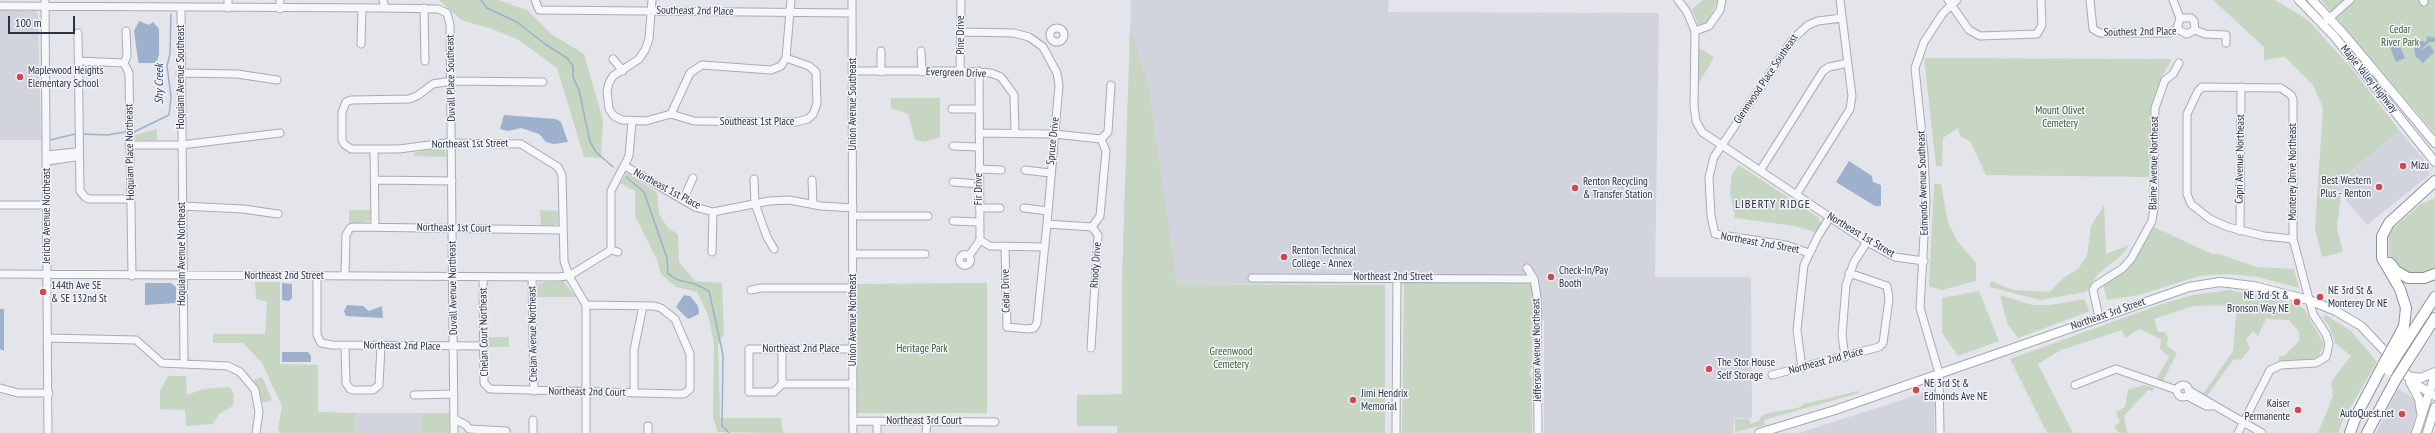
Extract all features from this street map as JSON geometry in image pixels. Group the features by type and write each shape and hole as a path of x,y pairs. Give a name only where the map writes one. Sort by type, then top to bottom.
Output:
{"highway":[{"path":"2397,348 2404,326 2406,308 2400,289 2382,258 2382,236 2389,224 2435,181"},
{"path":"2435,188 2392,226 2387,235 2385,246 2390,263 2399,273 2419,279 2435,274"},
{"path":"2350,433 2356,416 2397,348 2435,297"},
{"path":"2367,433 2396,379 2435,318"},
{"path":"2355,433 2386,368"}],"main road":[{"name":"Maple Valley Highway","path":"2299,0 2323,24 2435,162"},
{"name":"Maple Valley Highway","path":"2312,0 2330,18 2435,143"},
{"name":"Northeast 3rd Street","path":"1759,433 1835,410 2099,317 2189,287 2220,282 2253,286 2309,300 2336,311 2361,326 2407,376 2432,394"},
{"path":"2407,376 2421,378 2435,372"},
{"path":"2416,433 2432,394 2435,375"},
{"path":"2407,376 2419,399 2421,418"},
{"path":"2427,433 2434,411"}],"street":[{"path":"228,0 228,8"},
{"path":"280,0 280,9"},
{"path":"383,0 385,8"},
{"name":"Southeast 2nd Place","path":"535,0 538,10 852,13"},
{"path":"652,0 649,39 645,50 639,59 613,76 609,83 608,105 614,116 632,122 646,121 671,114 690,73 696,68 711,64 770,70 781,66 786,58 791,0"},
{"name":"Union Avenue Southeast","path":"852,0 853,208"},
{"name":"Pine Drive","path":"960,71 961,0"},
{"path":"1678,0 1687,12 1695,30 1709,26 1720,10 1722,0"},
{"path":"1796,195 1850,109 1852,96 1840,0"},
{"path":"1952,2 1969,30 1976,35 2033,35 2040,31 2042,25 2042,0"},
{"name":"Southest 2nd Place","path":"2090,0 2093,29 2100,33 2169,33 2177,29 2187,34 2195,30 2205,34 2226,35 2226,43"},
{"path":"2173,0 2180,18 2177,29"},
{"path":"2323,24 2350,0"},
{"name":"Edmonds Avenue Southeast","path":"1940,433 1940,373 1920,308 1924,261 1925,170 1915,68 1924,42 1952,2"},
{"path":"0,6 44,3 111,3 180,8 424,8 425,61"},
{"name":"Jericho Avenue Northeast","path":"44,3 47,158 48,433"},
{"name":"Hoquiam Avenue Southeast","path":"180,8 181,145"},
{"path":"362,8 362,44"},
{"name":"Duvall Place Southeast","path":"424,8 438,9 447,13 450,24 452,143"},
{"name":"Glennwood Place Southeast","path":"1713,231 1709,178 1714,157 1799,31 1818,21 1842,18"},
{"path":"2180,18 2190,18 2194,21 2195,30"},
{"name":"Northeast 1st Street","path":"1695,30 1694,106 1696,121 1702,132 1867,242 1895,257 1914,262 1924,261"},
{"name":"Hoquiam Place Northeast","path":"126,31 127,56 124,63 129,73 132,276"},
{"path":"960,32 1014,33 1029,38 1043,47 1052,40"},
{"path":"78,33 79,154 82,194 89,199 130,199"},
{"name":"Spruce Drive","path":"1037,323 1048,224 1050,172 1059,85 1056,73 1043,47"},
{"path":"881,51 881,72"},
{"path":"921,51 922,72"},
{"name":"Southeast 1st Place","path":"671,114 694,121 796,122 808,119 813,114 817,104 817,76 809,66 786,58"},
{"path":"613,59 622,71"},
{"path":"79,61 124,63"},
{"path":"1760,170 1823,71 1829,67 1848,63"},
{"name":"Blaine Avenue Northeast","path":"2099,317 2093,290 2095,286 2127,263 2152,221 2154,208 2155,108 2165,80 2173,74 2179,63"},
{"name":"Evergreen Drive","path":"853,71 979,71 1001,77 1010,87 1014,95 1016,110 1015,132"},
{"name":"Fir Drive","path":"979,71 980,240"},
{"path":"180,73 237,74 277,80"},
{"path":"451,81 543,82"},
{"name":"Northeast 1st Street","path":"451,81 433,84 417,96 409,99 351,100 346,102 342,112 342,140 347,147 374,149 400,149 452,143 521,144 560,170 563,230"},
{"path":"979,133 1015,132 1101,139 1108,132 1111,85"},
{"name":"Monterey Drive Northeast","path":"2238,433 2270,370 2281,365 2316,364 2326,357 2329,349 2328,339 2313,314 2293,239 2293,99 2288,91 2281,88 2202,87 2198,91 2187,117 2187,194 2193,207 2210,219 2240,231"},
{"name":"Capri Avenue Northeast","path":"2240,231 2241,87"},
{"path":"952,109 979,109"},
{"path":"611,250 611,191 614,181 625,166 630,149 632,122"},
{"path":"129,146 181,145 280,133"},
{"name":"Rhody Drive","path":"1091,348 1098,235 1092,227 1100,216 1106,151 1101,139"},
{"name":"Duvall Avenue Northeast","path":"452,143 454,433"},
{"name":"Hoquiam Avenue Northeast","path":"181,145 184,363"},
{"path":"952,146 979,147"},
{"path":"374,149 375,227"},
{"path":"47,158 76,157 79,154"},
{"name":"Northeast 1st Place","path":"625,166 695,207 713,212 755,204 789,200 821,206 853,208"},
{"path":"979,169 1001,170"},
{"path":"1026,170 1050,172"},
{"path":"683,200 693,178"},
{"path":"754,179 755,204 774,249"},
{"path":"375,180 452,181"},
{"path":"812,180 813,204"},
{"path":"953,182 979,184"},
{"path":"0,205 47,205"},
{"path":"182,206 243,209 278,214"},
{"name":"Union Avenue Northeast","path":"852,433 853,208"},
{"path":"979,208 1000,208"},
{"path":"1024,208 1048,211"},
{"path":"712,252 713,212"},
{"path":"853,216 928,216"},
{"path":"1802,368 1797,330 1804,266 1809,253 1830,217"},
{"path":"953,221 979,222"},
{"path":"1048,224 1092,227"},
{"name":"Northeast 1st Court","path":"345,275 347,232 355,227 563,230"},
{"path":"563,230 563,256 568,276 586,305 586,433"},
{"name":"Northeast 2nd Street","path":"1713,231 1719,237 1786,245 1809,253"},
{"path":"2240,231 2293,239"},
{"path":"969,256 980,240 990,246 1045,247"},
{"path":"1845,357 1842,335 1849,273 1867,242"},
{"name":"Cedar Drive","path":"1005,247 1007,327 1028,329 1034,328 1037,323"},
{"path":"568,276 611,250 618,252"},
{"path":"853,254 925,254"},
{"name":"Jefferson Avenue Northeast","path":"1527,268 1534,279 1538,309 1538,433"},
{"name":"Northeast 2nd Place","path":"1772,375 1879,347 1885,339 1890,293 1887,286 1849,273"},
{"name":"Northeast 2nd Street","path":"0,274 132,276 568,276"},
{"name":"Northeast 2nd Place","path":"317,276 317,335 322,343 381,346 484,346"},
{"name":"Chelan Court Northeast","path":"483,277 484,383 487,387"},
{"name":"Chelan Avenue Northeast","path":"532,277 534,391"},
{"name":"Northeast 2nd Street","path":"1252,278 1534,279"},
{"path":"1396,433 1397,278"},
{"path":"752,290 761,288 852,288"},
{"path":"586,305 643,306 635,346 634,393"},
{"name":"Northeast 2nd Court","path":"487,387 495,390 534,391 679,394 687,392 690,387 690,354 679,324 661,308 643,306"},
{"path":"48,338 136,340 162,363 228,366 240,372 255,390 259,412 256,433"},
{"path":"345,345 347,386 354,390 371,390 376,388 380,383 381,346"},
{"path":"782,349 782,384 853,384"},
{"name":"Northeast 2nd Place","path":"782,384 774,392 749,392 749,350 853,349"},
{"path":"2075,384 2116,369 2177,390 2179,396 2188,393 2210,402 2212,406 2262,433"},
{"path":"0,388 18,393 49,393"},
{"path":"414,395 454,394"},
{"path":"454,419 466,425 469,430 506,432"},
{"path":"533,420 533,433"},
{"name":"Northeast 3rd Court","path":"852,421 995,422"},
{"path":"877,421 877,433"},
{"path":"926,433 927,421"}],"shaded area":[{"path":"1131,0 1389,0 1388,12 1659,13 1655,277 1751,277 1752,418 1734,418 1733,433 1544,433 1544,320 1532,320 1532,283 1122,284"},
{"name":"Maplewood Heights Elementary School","path":"0,10 35,11 38,14 41,140 0,140"},
{"path":"2400,131 2431,168 2428,176 2367,225 2333,185"},
{"path":"1935,389 1934,433 1799,433"},
{"path":"2398,389 2415,399 2418,408 2411,433 2376,433"},
{"path":"355,413 422,413 422,433 355,433"}],"green space":[{"path":"439,0 498,0 527,10 551,34 584,54 603,120 601,158 584,157 557,68 519,40 489,28 461,20"},
{"path":"1703,0 1718,0 1707,23 1702,25 1698,24 1692,9"},
{"path":"2213,0 2275,0 2308,20 2352,69 2400,131 2333,185 2341,194 2337,228 2343,252 2322,257 2315,229 2323,108 2313,85 2285,57 2264,60 2264,47"},
{"name":"Cedar River Park","path":"2321,0 2435,0 2435,134 2341,23"},
{"name":"Greenwood Cemetery","path":"1130,31 1148,84 1177,284 1385,285 1385,433 1117,433 1117,426 1077,426 1077,395 1122,394 1122,284"},
{"path":"1699,48 1714,57 1699,83"},
{"name":"Mount Olivet Cemetery","path":"1924,58 2172,59 2161,78 2151,107 2149,177 1986,175 1970,141 1960,136 1958,128 1943,138 1942,166 1936,166"},
{"path":"891,98 940,98 940,137 925,142 915,140 908,114 891,108"},
{"path":"157,129 157,140 137,140 135,138 135,135"},
{"path":"432,148 445,149 447,157 414,156 414,153"},
{"path":"1739,165 1819,218 1822,226 1815,232 1795,226 1735,218 1730,192 1732,174"},
{"path":"627,173 657,192 659,214 668,228 678,234 679,262 695,281 722,283 724,334 718,344 720,418 781,418 783,433 718,432 713,418 714,343 708,315 697,292 676,287 661,274 657,260 635,216 635,191 620,183"},
{"path":"1934,184 1941,184 1948,223 1958,242 1976,263 1976,281 1942,290 1929,286"},
{"path":"2435,198 2435,269 2427,273 2414,275 2405,272 2397,267 2389,255 2389,235 2393,229 2421,204"},
{"path":"2104,205 2106,254 2129,245 2123,254 2099,273 2086,292 2040,300 1990,287 1991,281 2013,290 2050,292 2063,278 2078,269 2087,256 2091,226"},
{"path":"349,210 371,210 370,221 349,225"},
{"path":"540,210 558,211 558,223 555,225 541,225"},
{"path":"2154,227 2212,254 2220,254 2256,267 2294,269 2299,288 2258,277 2228,274 2199,276 2139,295 2107,300 2103,285 2127,270"},
{"path":"563,281 576,297 537,297 538,283"},
{"path":"255,282 280,282 280,364 318,365 318,412 355,413 355,433 280,433 278,429 282,406 262,363 243,343 213,343 213,334 265,334 267,302 256,299"},
{"name":"Heritage Park","path":"987,283 987,413 857,413 856,284"},
{"path":"1404,283 1532,283 1532,367 1529,374 1532,378 1532,433 1402,433"},
{"path":"2229,290 2298,304 2304,309 2324,344 2319,356 2314,360 2279,363 2279,356 2284,356 2299,341 2299,332 2289,320 2266,319 2258,336 2253,331 2246,340 2250,348 2242,359 2233,360 2207,396 2203,394 2233,351 2237,305 2193,306 2154,319 2158,332 2165,332 2168,338 2167,346 2177,353 2162,383 2156,379 2169,357 2160,349 2161,339 2139,329 2125,338 2122,330 2061,350 2038,364 2073,433 2047,433 2010,359 2159,305 2193,295"},
{"path":"1979,291 1999,341 1958,356 1942,333 1942,298"},
{"path":"2000,295 2032,305 2051,305 2084,299 2090,311 2018,338 2007,323"},
{"path":"2326,315 2351,331 2377,362 2343,420 2338,433 2318,433 2333,396 2331,382 2351,356 2335,343 2329,326 2322,317"},
{"path":"488,337 509,337 509,347 488,347"},
{"path":"168,376 186,376 187,395 203,389 230,387 234,395 233,406 219,414 213,424 186,426 185,410 160,409 160,391"},
{"path":"262,377 272,400 263,403 254,380"},
{"path":"2143,385 2154,388 2153,391 2148,390 2124,416 2127,433 2119,433 2114,426 2120,422 2116,412 2125,407 2128,390"},
{"path":"1858,391 1859,393 1764,420 1765,425 1735,432 1735,419 1749,419 1751,424 1759,421 1761,416 1769,413 1798,408 1804,404"},
{"path":"422,413 449,413 449,433 422,433"}],"water":[{"path":"139,21 149,25 153,22 159,29 159,54 157,61 154,63 139,63 134,31"},
{"path":"2427,36 2435,38 2435,42 2430,42 2419,51 2430,45 2434,52 2423,63 2416,57 2413,44 2414,39 2426,42"},
{"path":"2399,44 2405,58 2396,62 2390,47"},
{"path":"504,115 556,119 561,122 568,142 554,144 546,142 539,134 521,128 508,131 500,129"},
{"path":"1849,161 1872,176 1873,182 1881,185 1881,206 1875,206 1836,182"},
{"path":"145,283 171,283 176,287 176,303 145,305"},
{"path":"282,283 292,284 292,298 289,301 282,300"},
{"path":"684,295 690,296 698,306 699,314 688,319 676,307"},
{"path":"347,305 363,306 369,311 382,306 383,318 346,316 344,311"},
{"path":"0,309 4,309 4,351 0,349"},
{"path":"282,352 308,352 311,356 311,362 282,362"}],"waterway":[{"path":"481,0 487,8 517,22 545,44 567,58 573,66 573,77 579,90 590,142 596,152 613,167"},
{"name":"Shy Creek","path":"134,132 169,115 171,97 167,66 170,54 171,14"},
{"name":"Shy Creek","path":"83,134 107,135 125,132"},
{"name":"Shy Creek","path":"50,140 75,134"},
{"path":"626,177 644,192 667,258 668,274 678,280 695,284 709,291 723,355 722,426 729,433"}],"place":[{"name":"Maplewood Heights Elementary School","path":"20,77"},
{"name":"Mizu","path":"2403,166"},
{"name":"Best Western Plus - Renton","path":"2379,187"},
{"name":"Renton Recycling & Transfer Station","path":"1575,188"},
{"name":"Renton Technical College - Annex","path":"1284,257"},
{"name":"Check-In/Pay Booth","path":"1551,277"},
{"name":"144th Ave SE & SE 132nd St","path":"43,292"},
{"name":"NE 3rd St & Monterey Dr NE","path":"2320,297"},
{"name":"NE 3rd St & Bronson Way NE","path":"2297,302"},
{"name":"The Stor House Self Storage","path":"1709,369"},
{"name":"NE 3rd St & Edmonds Ave NE","path":"1916,390"},
{"name":"Jimi Hendrix Memorial","path":"1353,400"},
{"name":"Kaiser Permanente","path":"2298,410"},
{"name":"AutoQuest.net","path":"2402,414"}],"district":[{"name":"LIBERTY RIDGE","path":"1773,205"}]}
